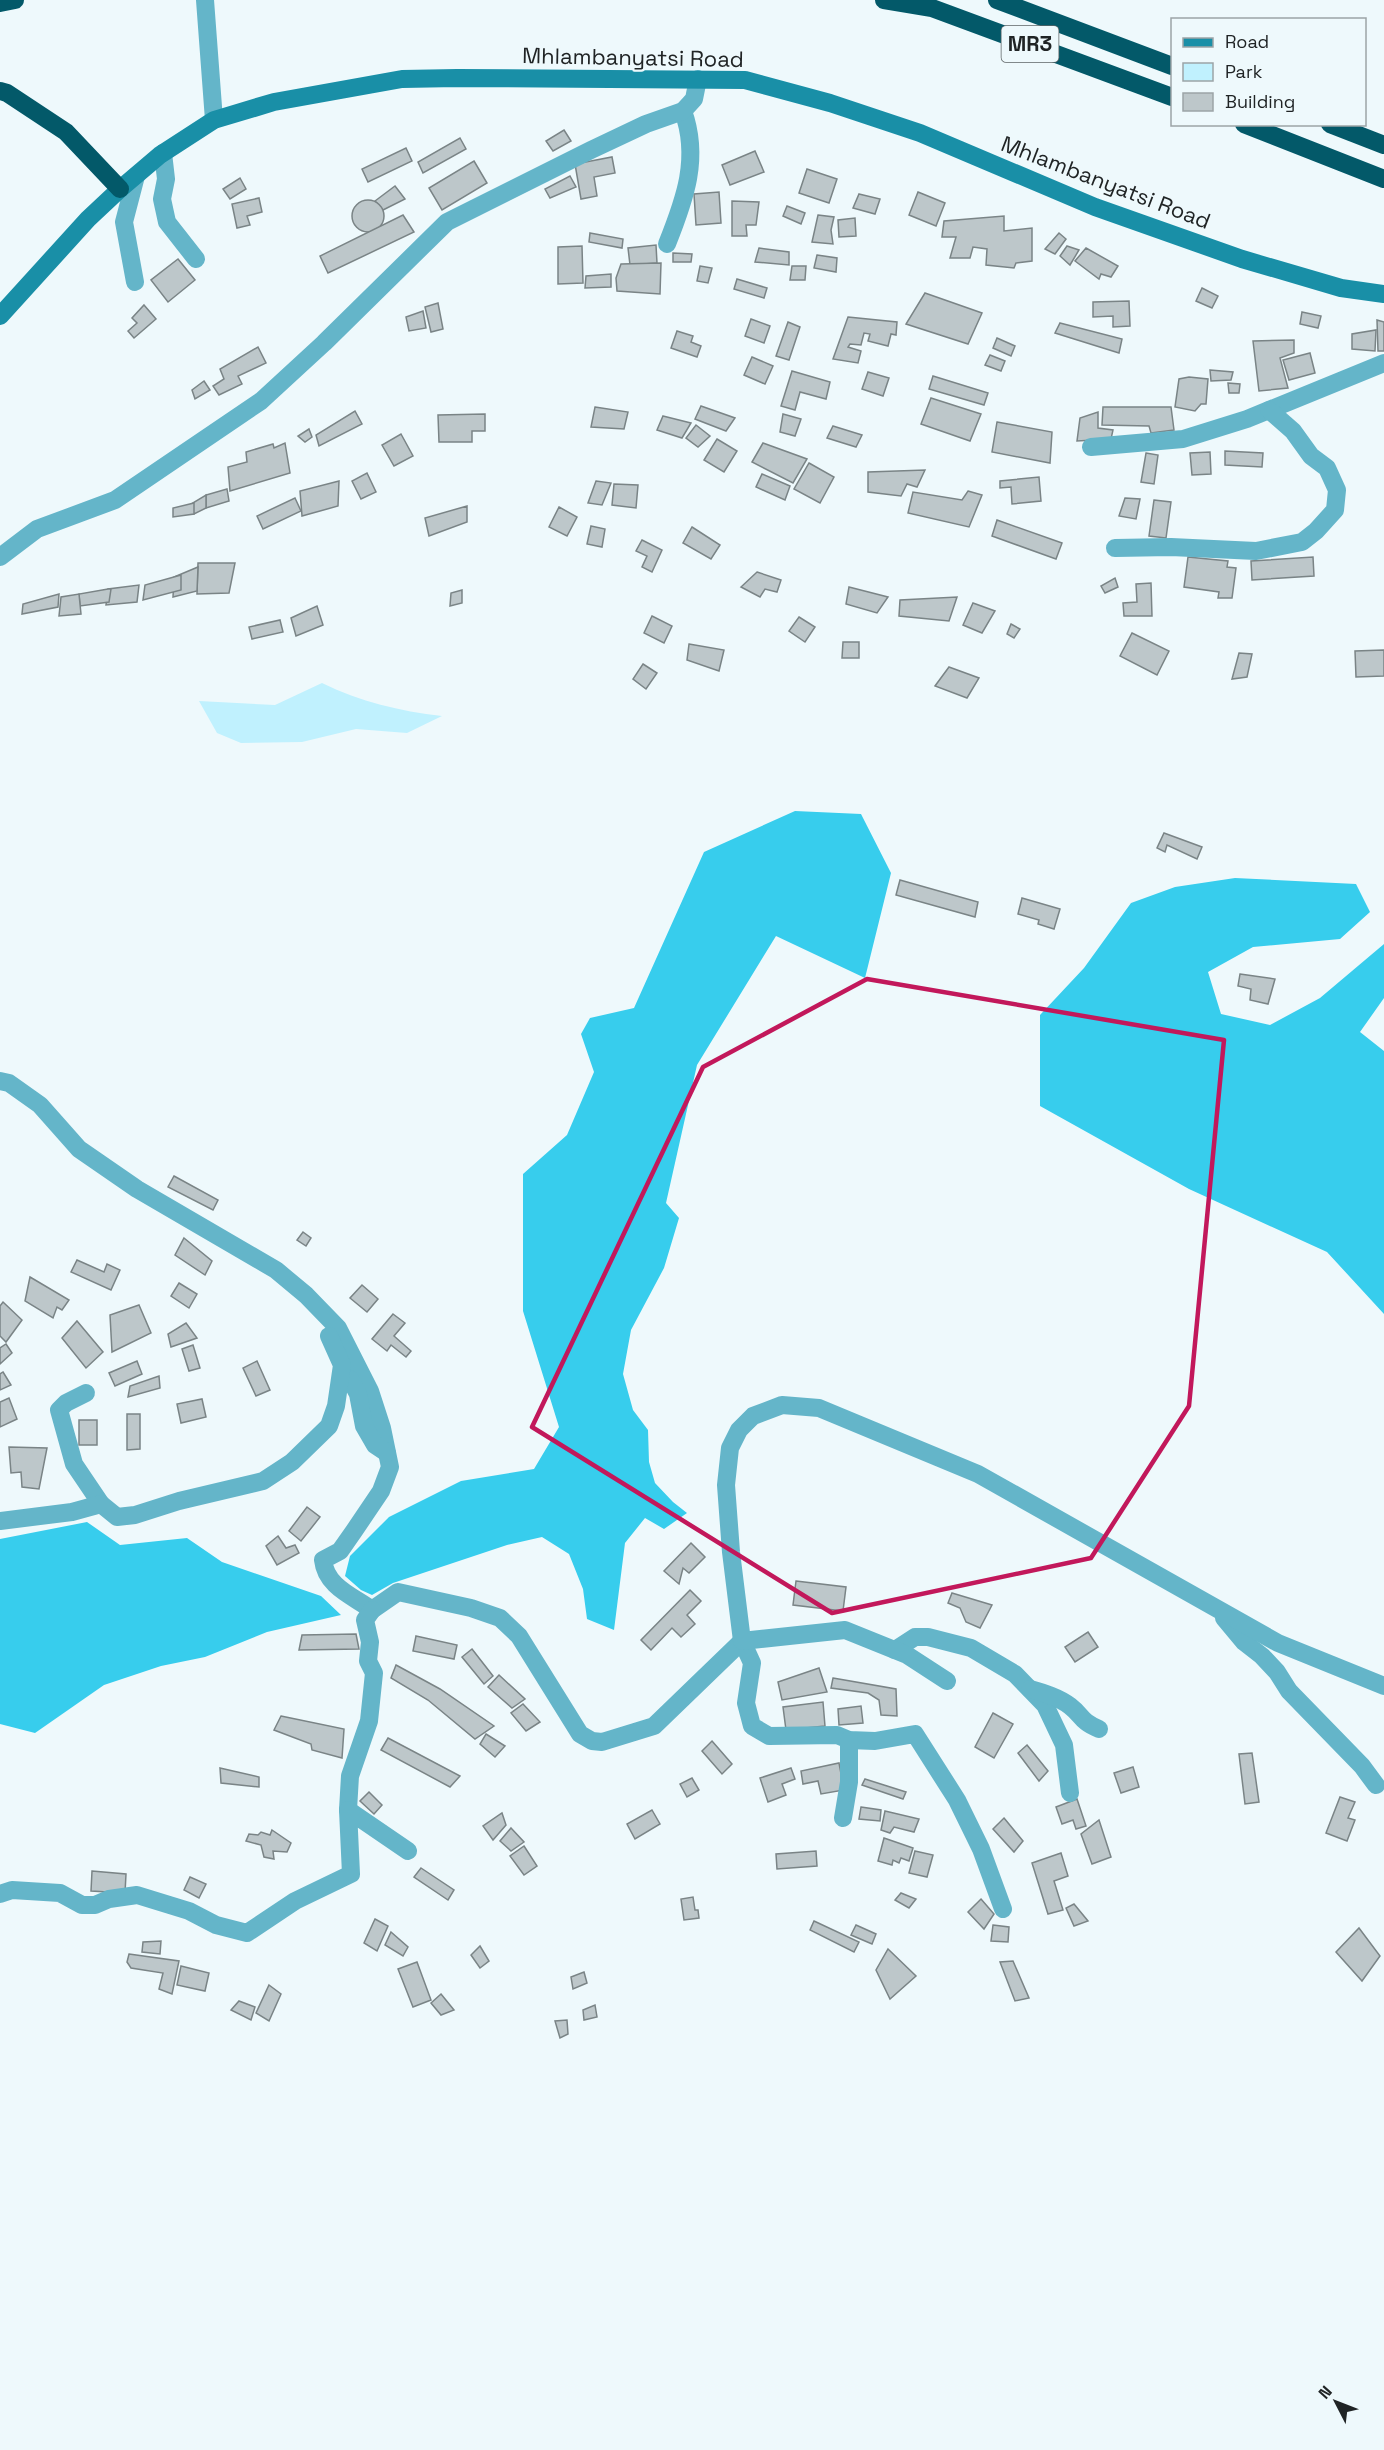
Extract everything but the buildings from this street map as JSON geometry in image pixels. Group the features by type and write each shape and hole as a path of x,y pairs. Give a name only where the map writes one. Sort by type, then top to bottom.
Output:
{"highway":[{"path":"0,3 15,0"},
{"name":"MR3","path":"884,0 932,8 1171,96"},
{"name":"MR3","path":"997,0 1171,65"},
{"path":"0,91 8,93 66,132 120,189"},
{"path":"1249,126 1384,179"},
{"path":"1335,126 1384,145"}],"main road":[{"name":"Mhlambanyatsi Road","path":"0,316 88,219 120,189 163,153 214,120 274,102 402,79 745,80 831,103 920,133 1095,207 1242,259 1341,288 1384,294"}],"street":[{"path":"205,0 214,120"},
{"path":"0,557 37,529 115,500 261,401 315,352 447,222 646,124 683,111 694,99 698,79"},
{"path":"667,244 688,188 692,164 690,134 683,111"},
{"path":"163,153 166,179 162,199 167,222 196,259"},
{"path":"135,176 124,222 135,282"},
{"path":"1091,447 1183,439 1269,410 1384,363"},
{"path":"1115,548 1172,547 1256,551 1302,542 1316,531 1335,510 1337,490 1327,468 1311,456 1293,431 1269,410"},
{"path":"0,1081 9,1083 40,1105 79,1149 137,1189 237,1245 276,1270 315,1304 338,1328 369,1391 390,1467 381,1491 340,1551 323,1560 324,1569 333,1585 372,1610"},
{"path":"315,1304 342,1365 358,1394 364,1425 375,1445 387,1453"},
{"path":"86,1393 66,1403 59,1410 74,1464 101,1504 117,1517 135,1515 180,1501 264,1481 292,1462 329,1426 336,1406 342,1365"},
{"path":"1003,1909 981,1849 957,1800 915,1734 875,1741 849,1740 837,1735 769,1736 752,1726 746,1703 752,1662 742,1641 731,1552 726,1485 730,1448 739,1430 753,1416 782,1405 819,1408 978,1474 1278,1643 1384,1686"},
{"path":"0,1521 72,1512 101,1504"},
{"path":"0,1894 12,1890 60,1893 82,1905 95,1905 109,1899 137,1895 189,1911 216,1925 247,1933 295,1901 351,1874 348,1810 350,1776 369,1721 374,1673 368,1661 370,1642 365,1620 372,1610 399,1592 471,1608 500,1618 519,1636 580,1734 592,1741 602,1742 654,1726 742,1641 845,1630 907,1655 947,1681"},
{"path":"1214,1608 1244,1642 1277,1672 1289,1691 1362,1766 1376,1785"},
{"path":"895,1650 915,1637 928,1637 971,1648 1015,1674 1045,1705 1064,1745 1070,1793"},
{"path":"1029,1688 1059,1699 1072,1708 1084,1723 1099,1729"},
{"path":"843,1818 849,1782 849,1740"},
{"path":"348,1810 408,1851"}],"highlighted area":[{"path":"867,979 1224,1040 1189,1406 1091,1558 832,1613 532,1427 703,1067"}],"green space":[{"path":"322,683 380,705 442,716 407,733 356,729 302,742 241,743 217,733 199,701 275,705"}],"shaded area":[{"path":"795,811 861,814 891,873 865,978 776,936 697,1065 666,1203 679,1218 664,1268 631,1330 623,1374 633,1410 648,1430 649,1462 655,1483 687,1513 664,1529 645,1518 625,1543 614,1630 587,1619 583,1589 569,1554 542,1537 507,1545 393,1583 372,1595 361,1590 345,1576 350,1556 389,1517 461,1481 534,1469 559,1427 523,1311 523,1174 567,1135 594,1072 581,1034 590,1018 634,1008 704,852"},
{"path":"1235,878 1356,884 1370,912 1340,939 1253,947 1208,972 1221,1014 1270,1025 1320,998 1384,944 1384,998 1360,1032 1384,1051 1384,1314 1327,1252 1189,1189 1040,1106 1040,1015 1084,968 1131,903 1175,887"},
{"path":"87,1522 120,1545 187,1538 222,1562 321,1596 341,1615 267,1632 205,1657 161,1666 104,1685 35,1733 0,1724 0,1539"}]}
